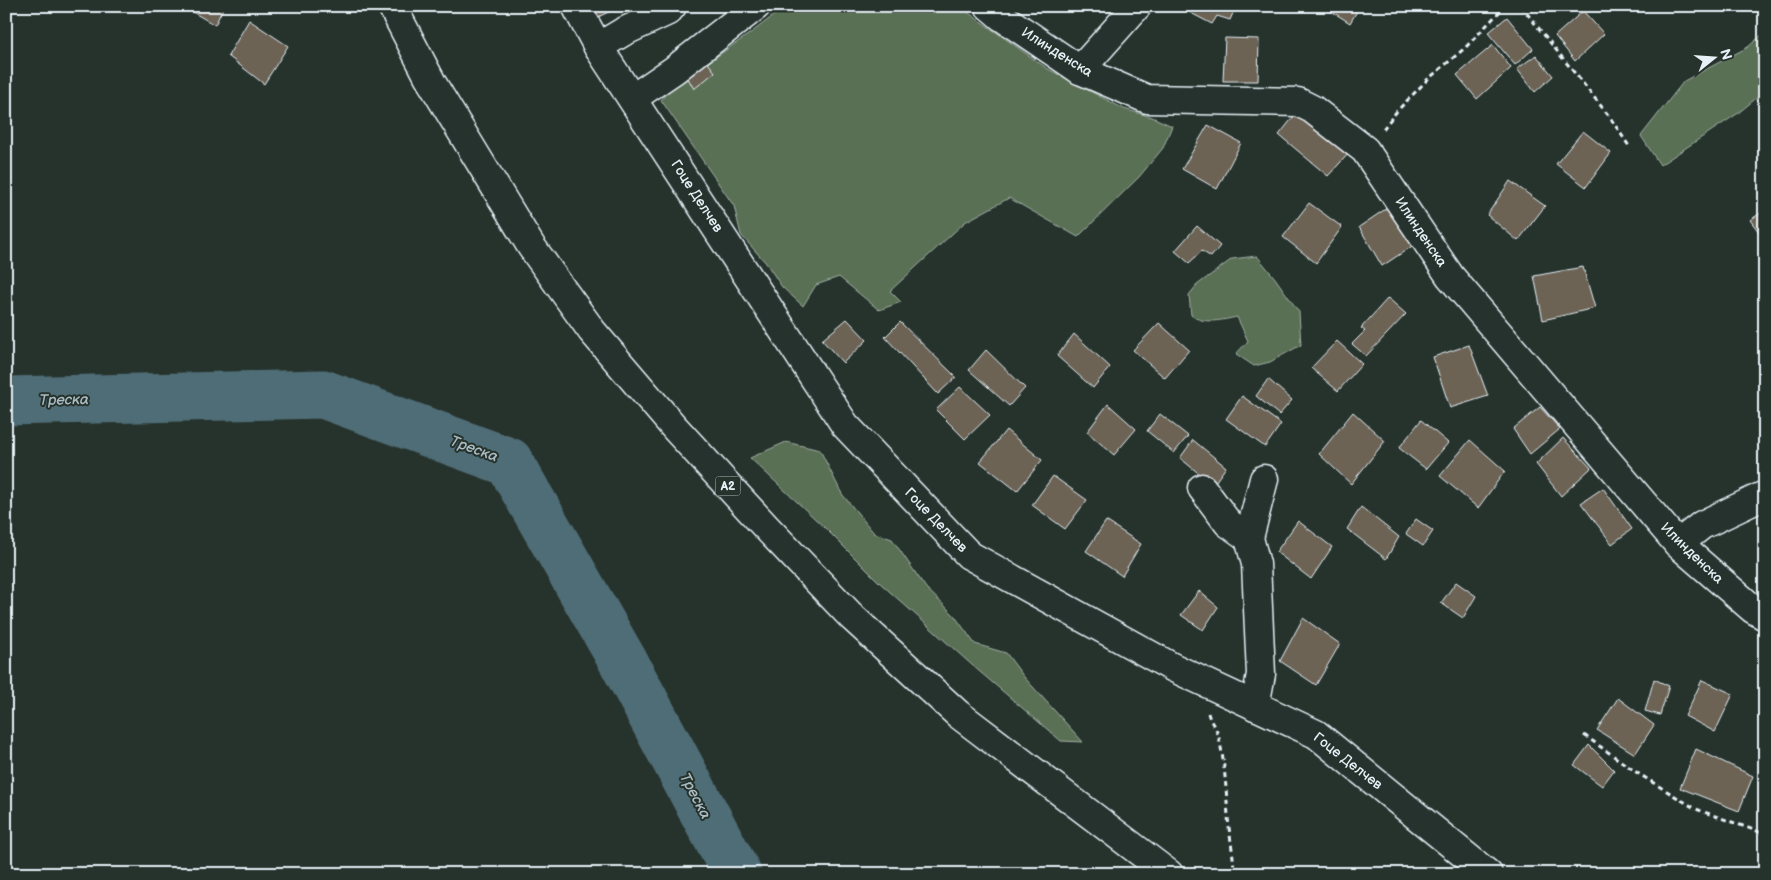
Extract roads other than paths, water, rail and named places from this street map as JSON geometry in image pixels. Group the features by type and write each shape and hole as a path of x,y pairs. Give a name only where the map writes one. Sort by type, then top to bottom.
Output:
{"street":[{"name":"A2","path":"392,6 432,83 531,246 592,331 674,427 852,617 958,714 1169,874"},
{"name":"Гоце Делчев","path":"576,6 598,47 845,425 969,555 1172,667 1316,734 1488,874"},
{"path":"598,47 623,32 668,11 672,6"},
{"path":"633,98 674,70 756,6"},
{"name":"Илинденска","path":"989,6 1080,70 1147,99 1298,102 1312,109 1365,150 1450,276 1678,544 1753,609 1765,616"},
{"path":"1080,70 1138,6"},
{"path":"1255,706 1261,674 1256,564 1249,538 1264,479"},
{"path":"1202,488 1228,523 1249,538"},
{"path":"1678,544 1702,525 1765,495"}],"waterway":[{"name":"Треска","path":"6,401 323,394 509,462 624,663 737,874"}]}
